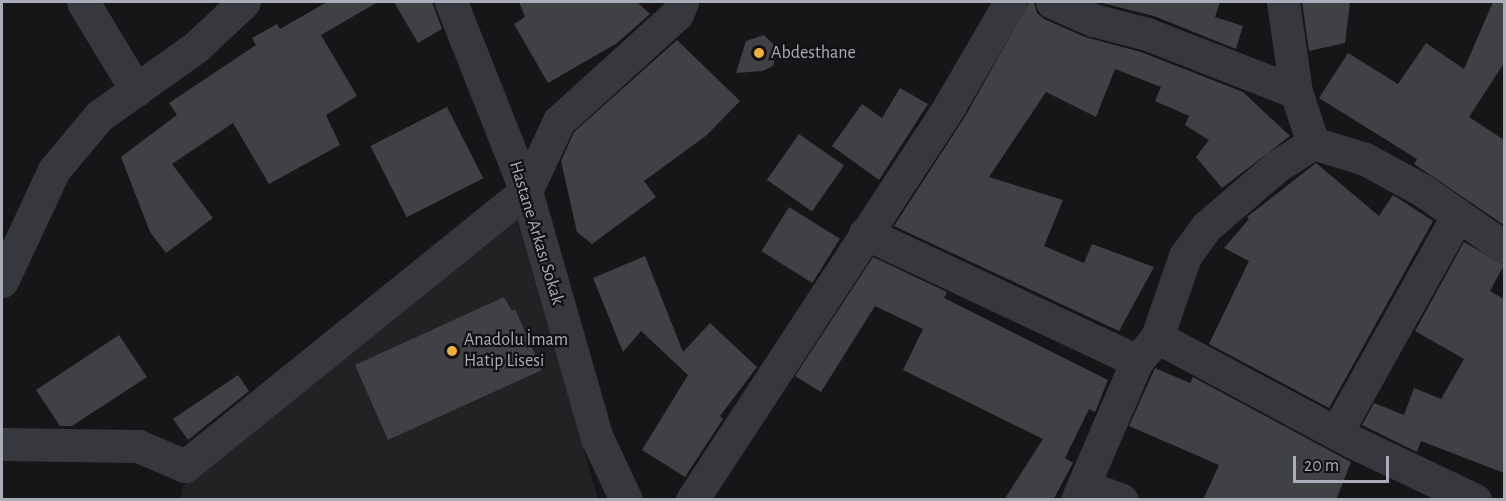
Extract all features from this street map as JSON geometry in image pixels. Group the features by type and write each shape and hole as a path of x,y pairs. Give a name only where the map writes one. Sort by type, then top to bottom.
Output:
{"street":[{"path":"83,2 136,90"},
{"path":"2,281 54,170 99,116 196,47 244,2"},
{"name":"Hastane Arkası Sokak","path":"451,2 526,191 597,438 626,500"},
{"path":"2,444 138,446 185,466 526,191 559,121 677,14 682,2"},
{"path":"692,500 950,105 1010,2"},
{"path":"1052,2 1093,20 1157,38 1296,92"},
{"path":"1282,2 1282,21 1296,92 1313,143"},
{"path":"1313,143 1365,159 1458,215 1504,248"},
{"path":"1122,500 1081,493 1147,349 1185,256 1206,227 1278,166 1313,143"},
{"path":"1336,433 1458,215"},
{"path":"865,233 1147,349 1336,433 1475,500"}],"shaded area":[{"name":"Anadolu İmam Hatip Lisesi","path":"516,217 598,499 180,500 183,486"}],"building":[{"path":"327,2 378,2 321,35 357,96 326,115 340,145 269,184 233,123 172,164 213,218 166,253 150,232 121,157 177,115 169,103 256,45 252,38 277,24 280,29"},
{"path":"394,2 432,2 442,29 418,43"},
{"path":"519,2 637,2 650,14 617,43 548,83 514,24 525,17"},
{"path":"1029,2 1034,2 1037,13 1044,19 1085,37 1141,52 1243,92 1290,136 1222,188 1196,157 1209,140 1185,125 1189,116 1155,101 1161,87 1115,69 1096,117 1046,92 989,177 1063,200 1044,246 1084,263 1092,244 1154,267 1119,331 894,226 966,115"},
{"path":"1098,2 1220,2 1215,17 1243,26 1236,49 1154,16"},
{"path":"1302,2 1350,2 1345,43 1309,51"},
{"path":"1493,2 1504,2 1504,63 1469,117 1504,140 1504,225 1414,164 1417,159 1319,98 1348,53 1398,84 1426,43 1464,69"},
{"name":"Abdesthane","path":"764,35 777,48 773,66 763,71 736,73 746,41"},
{"path":"677,40 740,101 707,135 644,181 656,197 592,244 577,232 561,161 574,132"},
{"path":"900,88 928,104 879,180 832,146 862,104 882,118"},
{"path":"447,107 483,178 407,217 370,146"},
{"path":"799,134 844,166 812,211 767,180"},
{"path":"1316,163 1379,216 1393,195 1433,221 1329,408 1209,344 1249,261 1224,248 1249,219 1247,217"},
{"path":"789,207 840,239 812,283 761,251"},
{"path":"1464,242 1504,265 1490,291 1504,299 1504,473 1421,441 1417,452 1362,425 1374,403 1404,415 1414,388 1441,399 1464,359 1415,331"},
{"path":"645,256 683,352 710,323 757,367 720,416 723,419 685,477 642,450 688,375 641,331 623,352 593,278"},
{"path":"873,257 947,292 944,298 1108,380 1095,412 1089,409 1065,458 1073,463 1053,500 1004,500 1043,439 903,370 923,329 875,306 821,392 795,376"},
{"name":"Anadolu İmam Hatip Lisesi","path":"504,297 512,311 515,309 542,370 388,440 355,365"},
{"path":"119,335 147,377 72,426 60,426 36,390"},
{"path":"1155,368 1190,383 1193,377 1351,462 1336,500 1203,500 1219,465 1129,426"},
{"path":"238,375 249,391 188,440 173,419"}],"place":[{"name":"Abdesthane","path":"759,53"},
{"name":"Anadolu İmam Hatip Lisesi","path":"452,351"}]}
